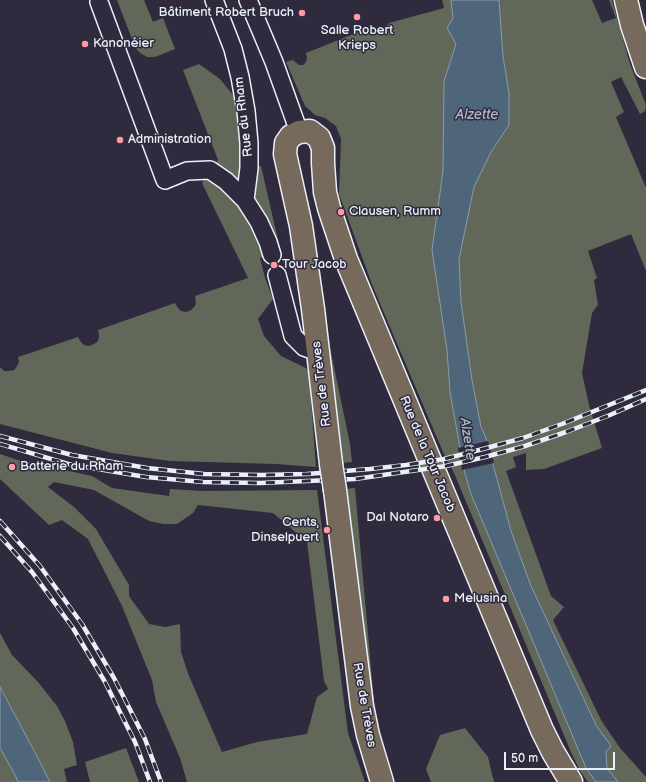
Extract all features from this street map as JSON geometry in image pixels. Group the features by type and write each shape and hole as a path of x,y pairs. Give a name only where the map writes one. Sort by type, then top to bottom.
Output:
{"main road":[{"path":"626,0 632,25 646,67"},
{"name":"Rue de la Tour Jacob","path":"299,132 310,131 319,138 323,148 324,180 329,208 346,259 542,730 571,782"},
{"name":"Rue de Trèves","path":"299,132 292,136 286,143 285,154 301,226 362,706 368,735 382,782"}],"street":[{"name":"Rue du Rham","path":"214,0 233,49 246,111 249,143 249,168 245,200"},
{"path":"248,0 274,62 299,132"},
{"path":"98,2 165,180 187,171 210,170 226,181 245,200 259,222 272,255"},
{"path":"277,274 293,336 304,347 318,352"}],"green space":[{"path":"117,0 144,0 153,22 163,18 175,49 155,57 147,57 140,53 135,47"},
{"path":"442,0 451,0 453,18 447,28 456,44 444,81 443,171 432,250 447,350 450,392 464,470 471,494 586,768 596,782 588,782 580,771 571,752 454,473 443,452 373,287 339,194 341,139 336,126 325,118 315,115 305,106 286,62 293,60 299,65 303,65 307,58 306,53 366,29 372,33 386,27 389,23 444,8"},
{"path":"499,0 592,0 602,23 616,18 609,0 612,0 630,64 646,105 645,111 640,114 621,77 611,82 624,112 616,117 646,188 646,271 631,234 588,251 597,278 594,280 598,305 592,313 582,373 589,405 602,448 544,469 526,470 526,453 513,457 516,467 506,471 551,596 564,607 553,620 601,720 620,748 646,777 646,782 618,782 607,768 606,752 611,746 596,725 531,586 511,531 486,438 481,427 472,380 461,302 459,259 474,187 491,152 509,125 509,93 503,56"},
{"path":"199,64 220,79 246,111 250,168 261,166 281,253 260,258 265,278 273,299 258,319 264,336 281,356 306,368 309,373 316,467 276,464 170,461 112,453 0,424 0,367 4,371 14,370 19,362 18,357 78,337 84,345 89,346 98,341 98,330 175,303 181,311 186,312 195,306 195,296 248,278 202,183 218,160 183,70"},
{"path":"327,333 350,444 352,462 340,463"},
{"path":"0,454 18,460 92,476 112,488 169,496 170,489 203,491 317,490 348,733 365,782 187,782 180,758 156,702 152,680 122,606 88,539 62,520 49,525 0,479","holes":["54,482 94,490 149,521 163,524 177,524 193,513 198,505 273,513 307,542 324,681 328,689 317,697 307,734 257,742 222,752 189,676 181,652 180,624 165,627 149,624 129,596 129,585 96,529 74,507 48,487"]},
{"path":"355,488 375,713 372,714 344,489"},
{"path":"0,633 12,655 38,682 57,706 65,721 73,742 77,765 64,769 67,782 50,782 0,687"},
{"path":"465,728 488,757 494,782 431,782 426,769 440,735"},
{"path":"0,748 16,777 18,782 0,782"},
{"path":"126,748 139,782 90,782 85,762"}],"water":[{"name":"Alzette","path":"451,0 499,0 503,56 509,93 509,125 491,152 474,187 459,259 461,302 472,380 481,427 486,438 511,531 531,586 596,725 611,746 606,752 607,768 618,782 596,782 586,768 471,494 464,470 450,392 447,350 432,250 443,171 444,81 456,44 447,28 453,18"},
{"path":"0,687 50,782 18,782 0,748"}],"pier":[{"path":"488,441 494,463 462,470 458,448"}],"railway":[{"path":"0,436 72,455 147,468 204,474 307,474 370,469 444,459 523,438 646,390"},
{"path":"0,444 68,464 146,477 203,482 260,483 355,479 446,466 485,457 525,446 566,432 646,399"},
{"path":"0,521 40,566 82,624 114,678 145,739 161,782"},
{"path":"0,536 32,572 73,628 105,682 135,742 150,782"}],"place":[{"name":"Bâtiment Robert Bruch","path":"302,13"},
{"name":"Salle Robert Krieps","path":"357,17"},
{"name":"Kanonéier","path":"85,44"},
{"name":"Administration","path":"120,140"},
{"name":"Clausen, Rumm","path":"341,212"},
{"name":"Tour Jacob","path":"274,265"},
{"name":"Batterie du Rham","path":"12,467"},
{"name":"Dal Notaro","path":"437,518"},
{"name":"Cents, Dinselpuert","path":"327,530"},
{"name":"Melusina","path":"446,599"}]}
